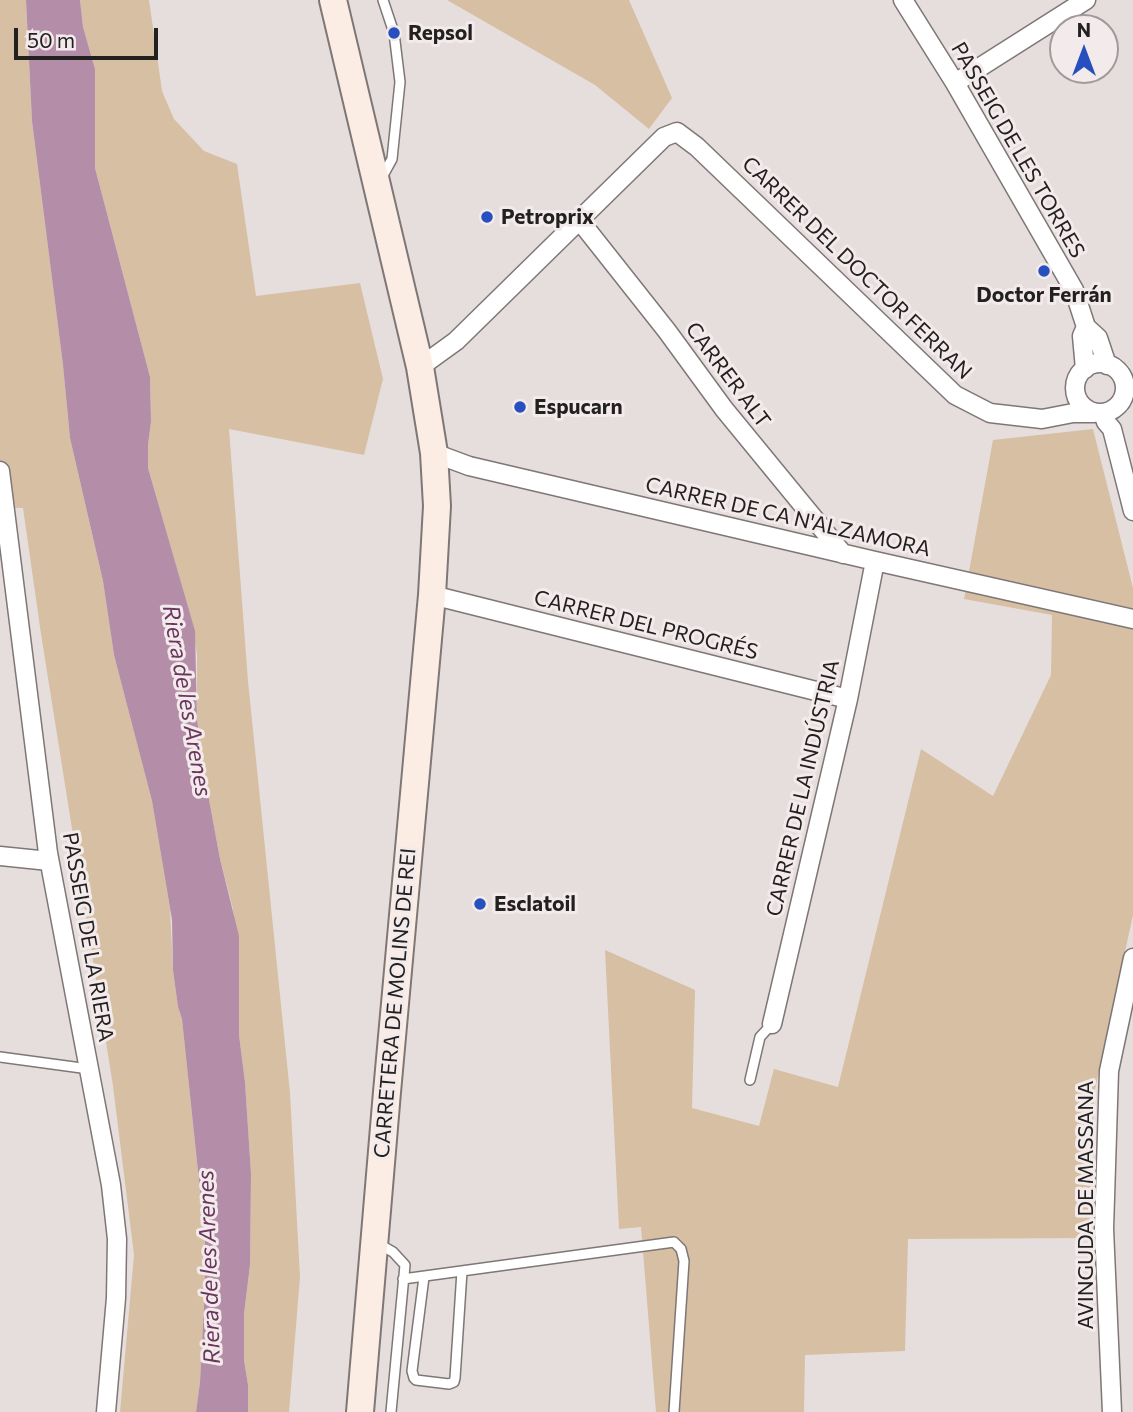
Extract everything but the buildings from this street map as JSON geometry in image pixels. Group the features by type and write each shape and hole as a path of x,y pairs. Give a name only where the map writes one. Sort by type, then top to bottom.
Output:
{"main road":[{"name":"CARRETERA DE MOLINS DE REI","path":"333,0 420,367 434,453 437,506 432,595 360,1412"}],"street":[{"name":"PASSEIG DE LES TORRES","path":"903,0 955,83 1074,290 1086,327 1098,338 1123,373"},
{"path":"955,83 1086,0"},
{"name":"CARRER DEL DOCTOR FERRAN","path":"580,221 664,137 677,132 697,147 955,395 990,413 1042,419 1104,411"},
{"path":"420,367 457,341 580,221"},
{"name":"CARRER ALT","path":"580,221 667,331 724,409 843,554"},
{"name":"PASSEIG DE LES TORRES","path":"1085,369 1083,336 1086,327"},
{"path":"1097,364 1123,373 1124,395 1104,411 1085,408 1078,400 1076,382 1085,369 1097,364"},
{"path":"1057,416 1075,391"},
{"path":"1104,411 1112,429 1133,512"},
{"name":"CARRER DE CA N'ALZAMORA","path":"434,453 469,466 1133,619"},
{"name":"PASSEIG DE LA RIERA","path":"0,471 49,861 111,1185 117,1239 116,1298 106,1412"},
{"name":"CARRER DE LA INDÚSTRIA","path":"772,1024 848,699 875,561"},
{"name":"CARRER DEL PROGRÉS","path":"432,595 848,699"},
{"path":"0,856 49,861"},
{"name":"AVINGUDA DE MASSANA","path":"1112,1412 1104,1229 1109,1071 1133,958"}],"lane":[{"path":"377,186 392,159 400,82 394,33 383,0"},
{"path":"750,1080 760,1037 772,1024"},
{"path":"0,1057 89,1069"},
{"path":"375,1241 393,1252 405,1265 391,1412"},
{"path":"403,1279 674,1242 681,1249 684,1261 674,1412"},
{"path":"424,1276 412,1371 416,1380 449,1384 454,1382 455,1378 463,1271"}],"shaded area":[{"path":"0,0 26,0 32,121 70,438 103,581 114,655 152,801 170,909 173,970 182,1019 205,1238 200,1382 196,1412 120,1412 134,1255 113,1086 23,508 0,508"},
{"path":"80,0 149,0 162,91 174,119 204,151 237,164 256,296 360,283 383,379 364,455 229,429 248,681 290,1093 300,1277 289,1412 248,1412 244,1314 250,1265 251,1174 239,1035 233,909 220,859 203,767 197,719 197,654 191,619 148,468 150,377 95,168 95,69 83,27"},
{"path":"447,0 629,0 672,98 649,129 595,85"},
{"path":"1093,429 1133,588 1133,915 1094,1094 1089,1238 908,1239 905,1351 805,1355 804,1412 656,1412 641,1227 619,1229 605,950 695,990 692,1108 759,1126 774,1069 838,1087 921,749 993,796 1051,675 1052,615 964,599 993,440"}],"water":[{"name":"Riera de les Arenes","path":"26,0 80,0 83,27 95,69 95,168 150,377 148,468 195,631 197,719 203,767 220,859 239,936 239,1035 251,1174 250,1265 244,1314 248,1412 196,1412 200,1382 205,1238 182,1019 173,970 172,920 152,801 114,655 103,581 70,438 32,121"}],"place":[{"name":"Repsol","path":"394,33"},
{"name":"Petroprix","path":"487,217"},
{"name":"Doctor Ferrán","path":"1044,271"},
{"name":"Espucarn","path":"520,407"},
{"name":"Esclatoil","path":"480,904"}]}
